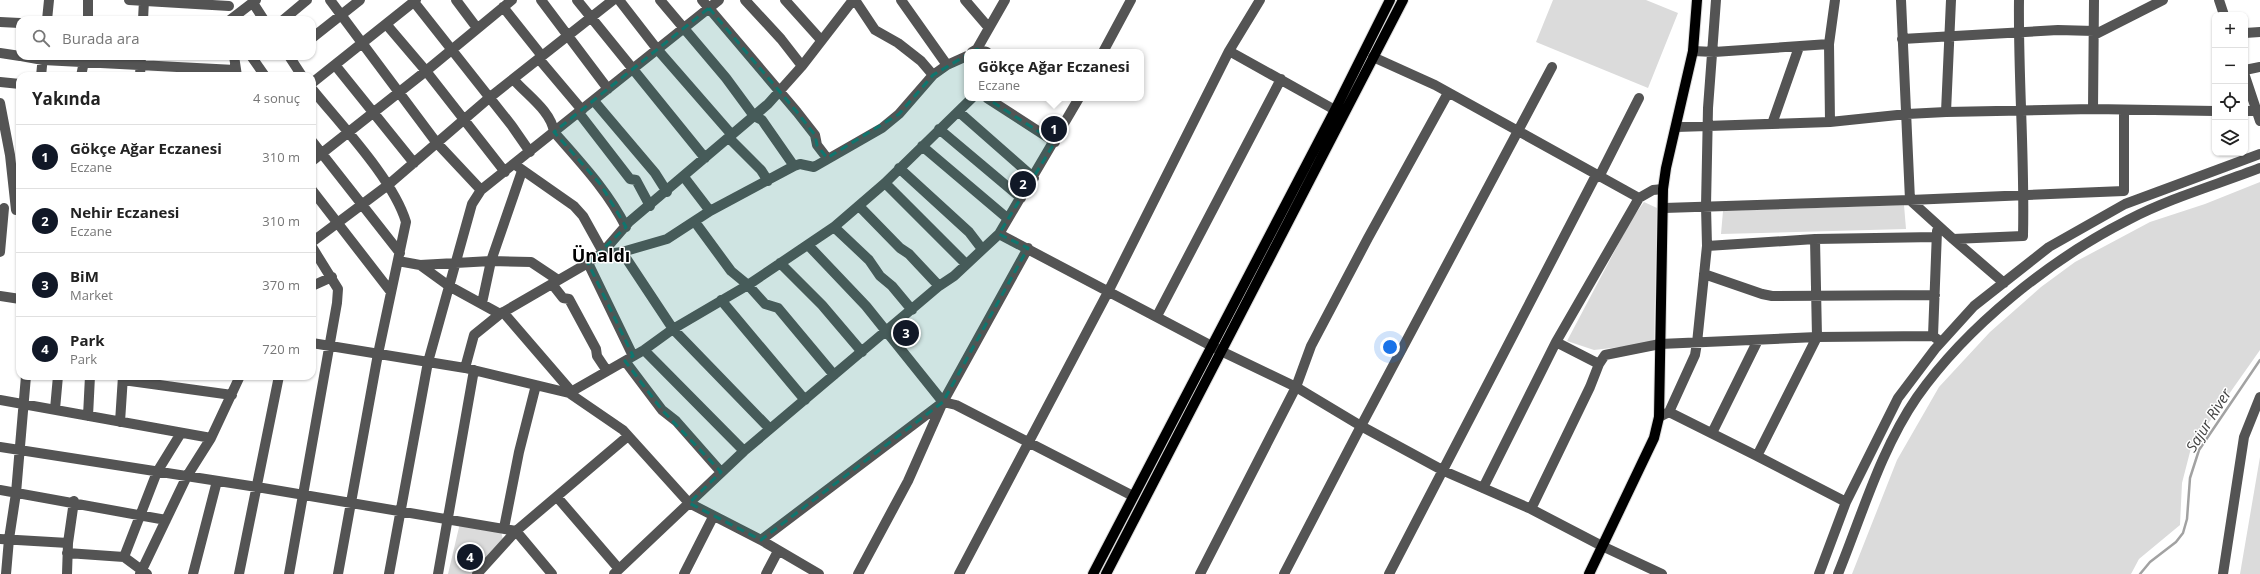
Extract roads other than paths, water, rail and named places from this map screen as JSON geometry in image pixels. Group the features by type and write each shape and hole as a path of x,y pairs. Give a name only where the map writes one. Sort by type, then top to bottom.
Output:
{"main road":[{"path":"1093,574 1335,110 1390,0"},
{"path":"1106,574 1223,352 1324,149 1403,0"},
{"path":"1589,574 1654,438 1659,417 1664,208 1663,189 1693,51 1697,0"}],"street":[{"path":"47,16 49,0"},
{"path":"88,0 88,16"},
{"path":"130,0 229,3 230,16"},
{"path":"143,16 144,0"},
{"path":"288,16 307,0"},
{"path":"330,0 401,92 436,142 480,190"},
{"path":"316,35 360,0"},
{"path":"456,0 477,28"},
{"path":"316,158 426,72 512,0"},
{"path":"541,0 608,89"},
{"path":"577,0 632,70 705,158"},
{"path":"316,239 335,222 361,205 388,184 489,98 514,80 613,0"},
{"path":"619,0 657,49 730,137 761,170 768,181"},
{"path":"660,0 726,78 754,116 762,120 794,166"},
{"path":"702,0 815,135 817,145 827,158"},
{"path":"482,303 491,261 518,168 530,152 719,0"},
{"path":"745,0 781,39 802,66"},
{"path":"786,0 821,40"},
{"path":"438,574 448,518 474,335 502,313 588,263 603,252 626,226 754,116 779,92 802,66 854,0 875,30 898,43 921,61 933,75"},
{"path":"901,0 947,65"},
{"path":"965,0 989,28"},
{"path":"975,49 1005,0"},
{"path":"1105,49 1131,0"},
{"path":"959,574 1027,442 1108,292 1229,51 1260,0"},
{"path":"1659,417 1669,412 1695,355 1697,343 1707,246 1706,206 1709,126 1708,108 1714,52 1716,0"},
{"path":"1830,122 1829,44 1835,0"},
{"path":"1901,0 1910,200 2004,283"},
{"path":"1946,112 1951,0"},
{"path":"1953,239 2023,236 2024,196 2018,34 2019,0"},
{"path":"2093,109 2094,0"},
{"path":"1902,40 2018,34 2058,30 2094,33 2163,0"},
{"path":"2219,0 2223,12"},
{"path":"316,80 414,1 512,126 530,152"},
{"path":"235,16 254,2 262,16"},
{"path":"503,7 630,179 636,180 650,206"},
{"path":"0,22 16,23"},
{"path":"386,24 505,172"},
{"path":"2248,33 2260,32"},
{"path":"1693,51 1714,52 1829,44"},
{"path":"1772,124 1799,47"},
{"path":"1229,51 1335,110"},
{"path":"0,53 16,55"},
{"path":"518,168 574,206 583,216 603,252 607,254 622,252 666,239 696,222 710,211 794,166 800,164 814,167 827,158 882,128 899,114 933,75 947,65 964,57"},
{"path":"1373,57 1448,93 1600,175 1638,198"},
{"path":"41,72 43,60"},
{"path":"82,72 85,60"},
{"path":"112,60 140,61 187,72 236,64"},
{"path":"254,60 262,72"},
{"path":"292,60 299,72"},
{"path":"140,61 140,72"},
{"path":"335,65 375,112 414,163"},
{"path":"1284,574 1361,426 1519,132 1552,67"},
{"path":"2248,69 2260,67"},
{"path":"1157,316 1281,79"},
{"path":"514,80 534,100 553,125 554,132 601,185 613,202 626,226"},
{"path":"0,82 16,84"},
{"path":"2248,84 2259,114 2248,112"},
{"path":"1200,574 1296,387 1311,346 1368,238 1448,93"},
{"path":"316,94 388,184 402,207 406,222 378,354 352,504 338,574"},
{"path":"1390,574 1594,179 1600,175 1638,98"},
{"path":"594,101 654,173 667,192"},
{"path":"316,344 470,369 570,392 644,350 673,329 748,285 780,262 834,228 886,183 899,168 969,101"},
{"path":"992,101 1055,142"},
{"path":"557,497 617,571 744,451 912,310 999,234 1007,218 1034,178 1055,142 1074,101"},
{"path":"0,103 16,197"},
{"path":"1676,127 1830,122 1907,114 1946,112 2093,109 2212,111"},
{"path":"1664,208 2024,196 2124,191 2124,110"},
{"path":"959,112 1034,178"},
{"path":"939,129 1021,198"},
{"path":"316,146 399,257 420,265 449,286 502,313 570,392 623,430 689,503 713,517 761,540 819,574"},
{"path":"922,146 1007,218"},
{"path":"1819,574 1846,502 1898,398 1937,339 1974,306 2049,247 2125,204 2260,154"},
{"path":"389,574 402,511 428,362 472,204 480,190 505,172 518,168"},
{"path":"899,168 965,228 982,249"},
{"path":"1838,574 1886,454 1917,398 1954,351 2020,291 2055,262 2128,220 2260,168"},
{"path":"684,177 710,211"},
{"path":"886,183 966,264"},
{"path":"1483,488 1556,342 1638,198 1653,190 1663,189"},
{"path":"316,196 335,222 391,292"},
{"path":"859,206 900,248 909,254 939,286"},
{"path":"0,252 2,208 16,211"},
{"path":"696,222 731,271 748,285 765,304 778,308 834,375"},
{"path":"1937,339 1935,295 1936,237 1938,225"},
{"path":"834,228 869,260 880,276 892,286 912,310"},
{"path":"999,234 1028,248 1108,292 1157,316 1211,346 1296,387 1361,426 1444,471 1531,509 1602,546 1662,574"},
{"path":"1707,246 1816,240 1936,237"},
{"path":"1757,456 1817,337 1816,240"},
{"path":"808,245 866,306 943,402 956,405 1133,496"},
{"path":"858,574 908,481 943,402 1028,248"},
{"path":"622,252 673,329 770,429"},
{"path":"289,574 330,346 338,289 316,253"},
{"path":"420,265 491,261 531,262 555,282 563,298 569,299 596,349 597,356 607,371"},
{"path":"780,262 822,305 862,352"},
{"path":"588,263 629,358 662,410 676,421 721,472"},
{"path":"1704,274 1762,294 1817,296 1935,295"},
{"path":"316,284 332,277"},
{"path":"0,296 16,298"},
{"path":"721,300 805,400"},
{"path":"1531,509 1590,387 1599,364 1605,355 1660,344 1817,337 1937,339"},
{"path":"1712,432 1758,340"},
{"path":"1556,342 1599,364"},
{"path":"644,350 744,451"},
{"path":"6,574 4,539 16,493 26,380"},
{"path":"55,409 58,380"},
{"path":"88,416 90,380"},
{"path":"120,422 123,380"},
{"path":"136,380 232,395"},
{"path":"4,539 124,557 143,573 187,476 211,438 238,380"},
{"path":"239,574 278,380"},
{"path":"504,528 519,452 536,385"},
{"path":"2223,574 2244,437 2260,397"},
{"path":"0,400 24,402 88,416 211,438"},
{"path":"761,540 943,402"},
{"path":"1669,412 1712,432 1846,502"},
{"path":"124,557 157,472 181,433"},
{"path":"477,574 516,531 628,436"},
{"path":"0,447 257,487 352,504 504,528 516,531 552,574"},
{"path":"192,574 217,481"},
{"path":"0,490 74,501 140,516 166,520"},
{"path":"66,574 74,501"},
{"path":"684,574 713,517"},
{"path":"766,574 778,551"}],"waterway":[{"name":"Sajur River","path":"2140,574 2150,562 2176,542 2183,533 2187,519 2190,478 2199,450 2260,360"}],"place":[{"name":"Gökçe Ağar Eczanesi","path":"1054,129"},
{"name":"Nehir Eczanesi","path":"1023,184"},
{"name":"BiM","path":"906,333"},
{"name":"Park","path":"470,557"}],"district":[{"name":"Ünaldı","path":"601,255"}]}
